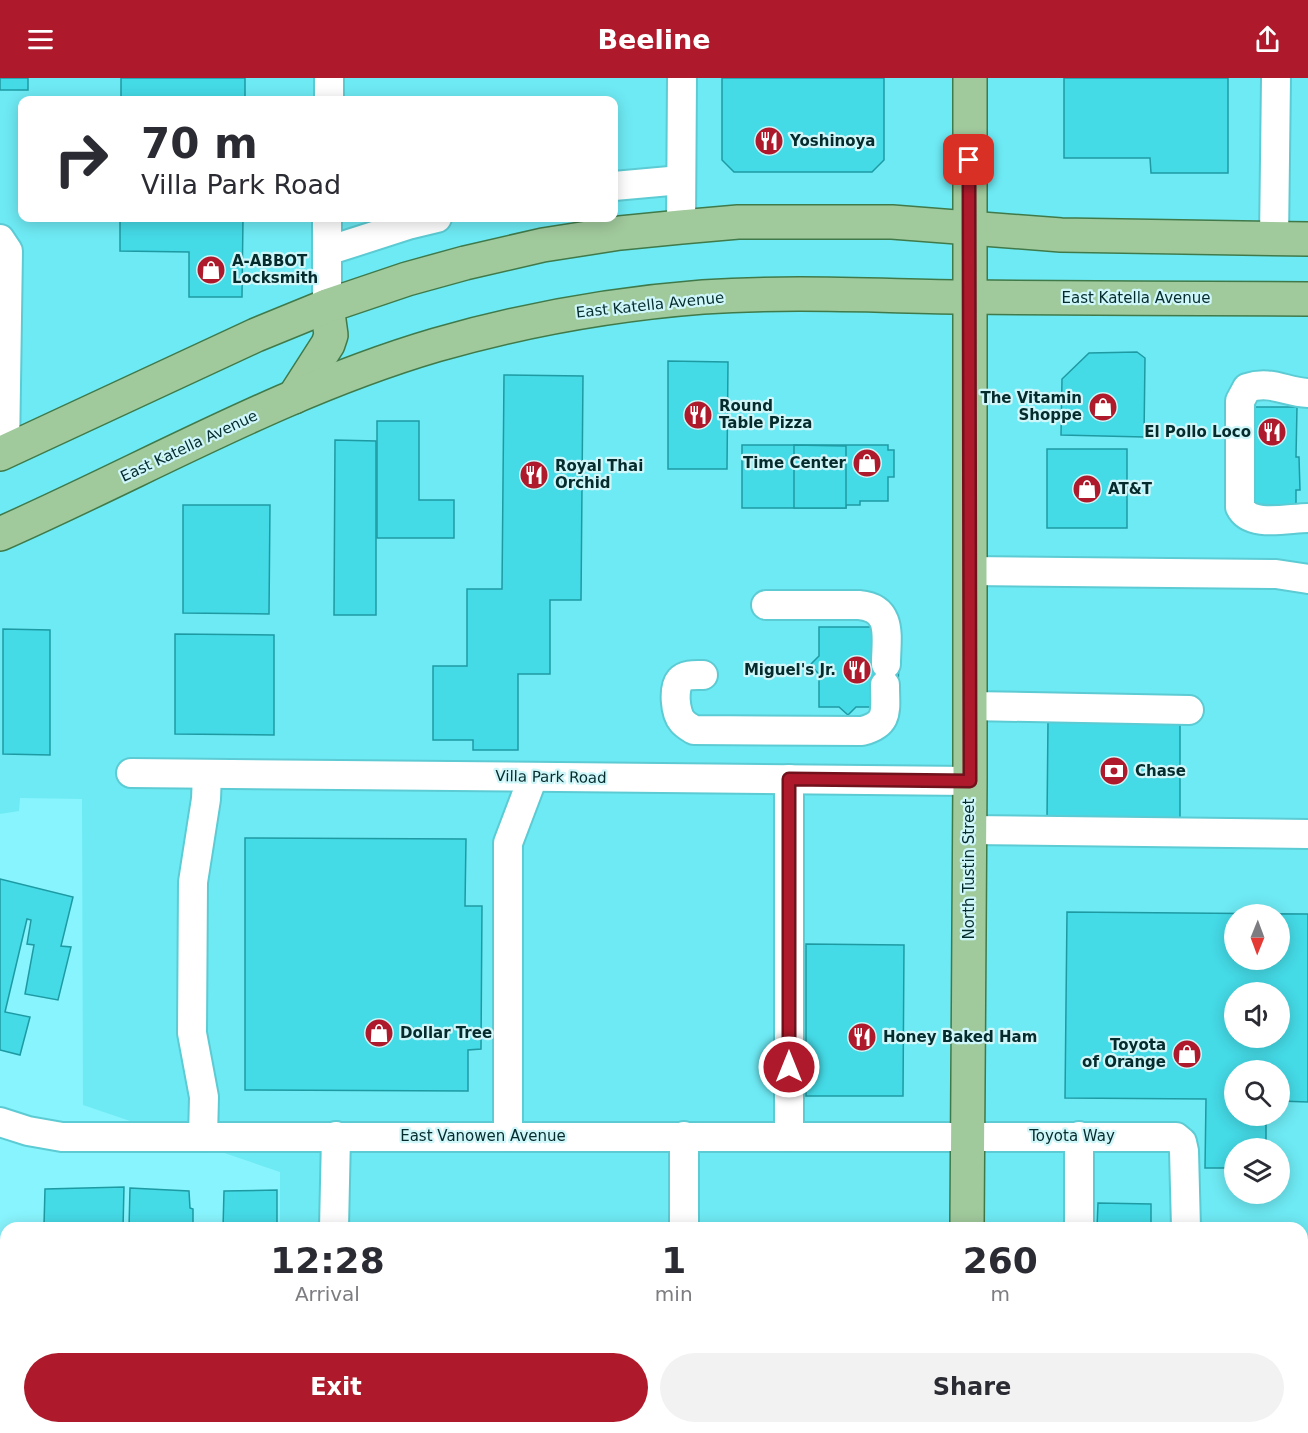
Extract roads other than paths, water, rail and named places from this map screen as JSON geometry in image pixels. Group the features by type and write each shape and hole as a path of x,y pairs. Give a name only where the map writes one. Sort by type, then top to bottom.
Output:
{"main road":[{"name":"North Tustin Street","path":"967,1222 970,830 970,78"},
{"path":"2,453 256,335 327,306 465,263 543,245 620,233 738,222 892,222 1060,235 1308,239"},
{"name":"East Katella Avenue","path":"0,534 200,439 353,373 438,345 550,317 612,306 704,297 785,294 1308,299"},
{"path":"294,397 328,344 331,326 327,306"}],"street":[{"path":"329,78 329,96"},
{"path":"681,227 682,78"},
{"path":"1274,239 1276,78"},
{"path":"618,186 681,180"},
{"path":"327,222 327,306"},
{"path":"327,251 420,222"},
{"path":"0,239 8,251 2,453"},
{"path":"1308,393 1259,384 1247,388 1240,401 1240,507 1243,513 1252,519 1264,521 1308,518"},
{"path":"969,571 1265,574 1308,579"},
{"path":"703,675 685,676 678,684 676,694 677,712 681,720 686,726 694,729 861,731 873,728 880,723 884,713 886,630 884,619 878,611 873,608 848,605 766,605"},
{"path":"970,706 1189,710"},
{"name":"Villa Park Road","path":"131,773 970,781"},
{"path":"203,1137 204,1097 192,1033 193,894 195,862 206,799 207,774"},
{"path":"508,1136 508,843 533,777"},
{"path":"789,779 789,1136"},
{"path":"970,830 1308,834"},
{"name":"East Vanowen Avenue","path":"1,1125 62,1137 967,1136"},
{"path":"334,1222 336,1136"},
{"path":"684,1136 684,1222"},
{"name":"Toyota Way","path":"967,1136 1176,1137 1182,1142 1184,1151 1186,1222"},
{"path":"1079,1136 1079,1222"}],"place":[{"name":"Yoshinoya","path":"769,141"},
{"name":"A-ABBOT Locksmith","path":"211,270"},
{"name":"The Vitamin Shoppe","path":"1103,407"},
{"name":"Round Table Pizza","path":"698,415"},
{"name":"El Pollo Loco","path":"1272,432"},
{"name":"Time Center","path":"867,463"},
{"name":"Royal Thai Orchid","path":"534,475"},
{"name":"AT&T","path":"1087,489"},
{"name":"Miguel's Jr.","path":"857,670"},
{"name":"Chase","path":"1114,771"},
{"name":"Dollar Tree","path":"379,1033"},
{"name":"Honey Baked Ham","path":"862,1037"},
{"name":"Toyota of Orange","path":"1187,1054"}]}
